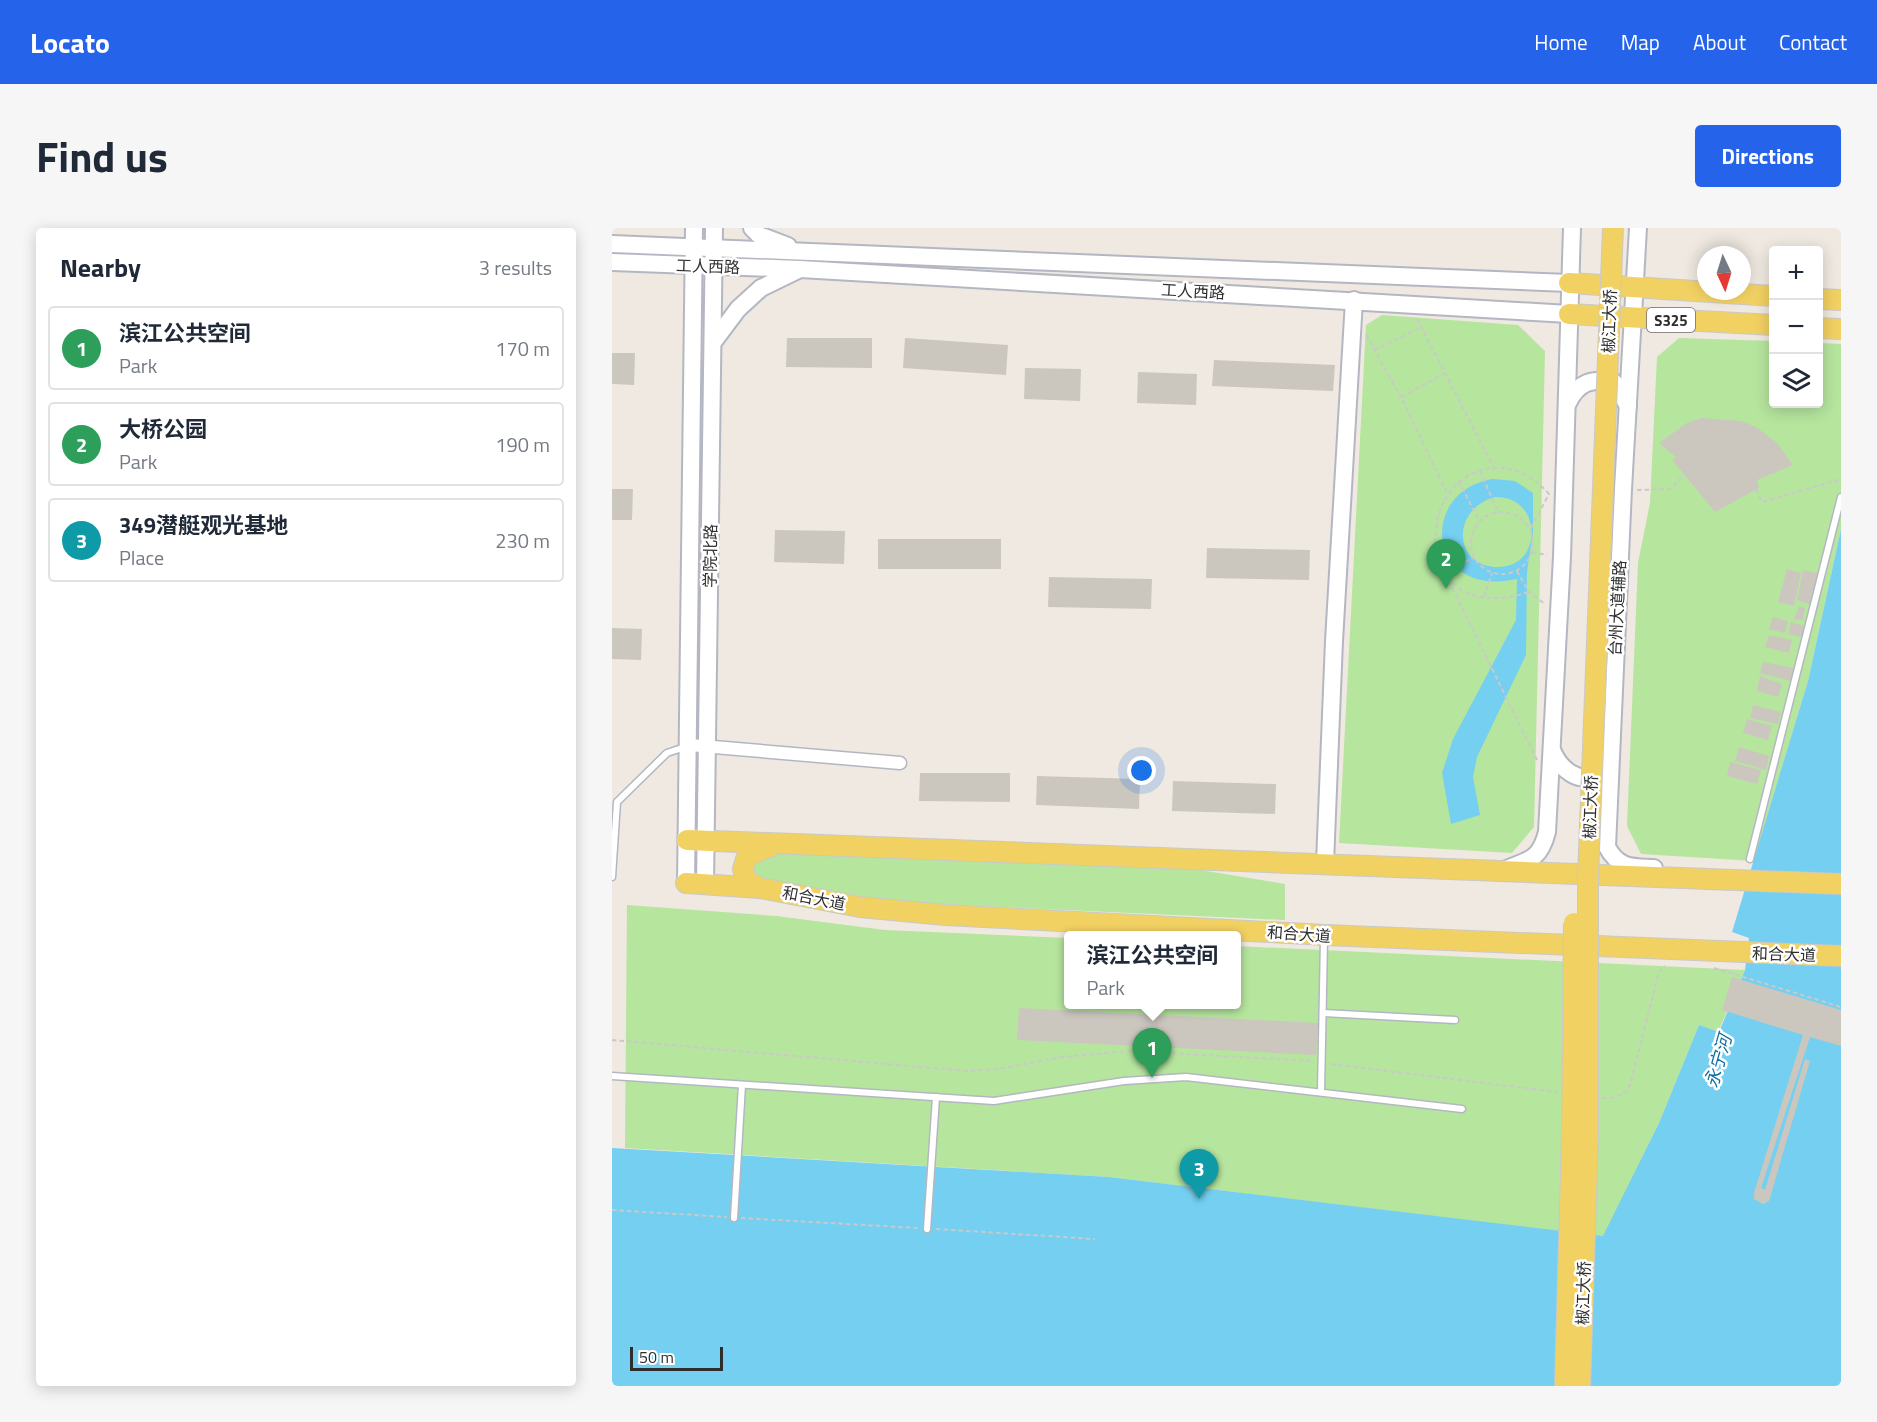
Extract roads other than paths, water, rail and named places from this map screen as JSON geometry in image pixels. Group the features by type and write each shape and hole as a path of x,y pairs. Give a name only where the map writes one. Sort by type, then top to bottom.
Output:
{"main road":[{"name":"学院北路","path":"694,228 699,746"},
{"name":"学院北路","path":"696,883 714,341 716,266 714,228"},
{"path":"752,228 759,235 800,251"},
{"path":"1501,870 1530,860 1543,849 1547,832 1560,615 1572,228"},
{"name":"椒江大桥","path":"1565,1386 1572,1136 1575,877 1600,228"},
{"name":"椒江大桥","path":"1580,1386 1588,1136 1587,877 1613,228"},
{"name":"台州大道辅路","path":"1638,228 1623,489 1607,847 1614,860 1624,865 1683,868 1730,879"},
{"name":"工人西路","path":"612,244 1569,283 1697,292"},
{"name":"工人西路","path":"612,262 800,269 1353,306 1409,304 1769,325"},
{"path":"714,341 738,309 761,288 800,269"},
{"path":"1476,308 1490,302 1494,295 1490,287 1480,280"},
{"name":"工人西路","path":"1751,295 1769,296"},
{"path":"1823,299 1841,300"},
{"path":"1707,300 1705,305 1710,315 1719,323"},
{"path":"1325,863 1353,306"},
{"path":"1823,328 1841,329"},
{"path":"1567,404 1574,389 1584,383 1599,379 1614,381 1628,406"},
{"path":"1551,749 1558,765 1566,772 1583,778 1596,776 1604,770 1611,755"},
{"path":"697,840 1841,884"},
{"path":"760,888 746,881 743,869 747,856 755,851 782,843"},
{"name":"和合大道","path":"696,883 760,888 860,907 945,915 1234,931"},
{"name":"和合大道","path":"1241,931 1713,958 1841,956"}],"street":[{"path":"699,746 900,763"}],"lane":[{"path":"1750,859 1841,497"},
{"path":"612,877 617,802 667,753 699,746"},
{"path":"1321,1092 1324,936"},
{"path":"1323,1013 1455,1020"},
{"path":"612,1076 994,1101 1124,1081 1186,1077 1462,1110"},
{"path":"734,1218 742,1085"},
{"path":"927,1229 936,1096"}],"water":[{"path":"1493,479 1515,481 1533,493 1533,532 1527,572 1526,655 1477,757 1473,777 1480,815 1451,824 1442,773 1453,739 1516,620 1517,579 1487,581 1465,574 1450,559 1443,541 1443,521 1452,502 1469,488","holes":["1495,497 1511,500 1522,507 1529,518 1532,531 1530,544 1524,556 1514,564 1500,567 1485,565 1473,559 1466,549 1463,538 1464,525 1470,514 1480,504"]},
{"name":"永宁河","path":"1841,529 1841,1386 612,1386 612,1148 1109,1177 1603,1236 1659,1123 1699,1025 1719,1032 1745,970 1749,938 1732,932 1808,681"}],"place":[{"name":"大桥公园","path":"1446,589"},
{"name":"滨江公共空间","path":"1152,1078"},
{"name":"349潜艇观光基地","path":"1199,1199"}]}
